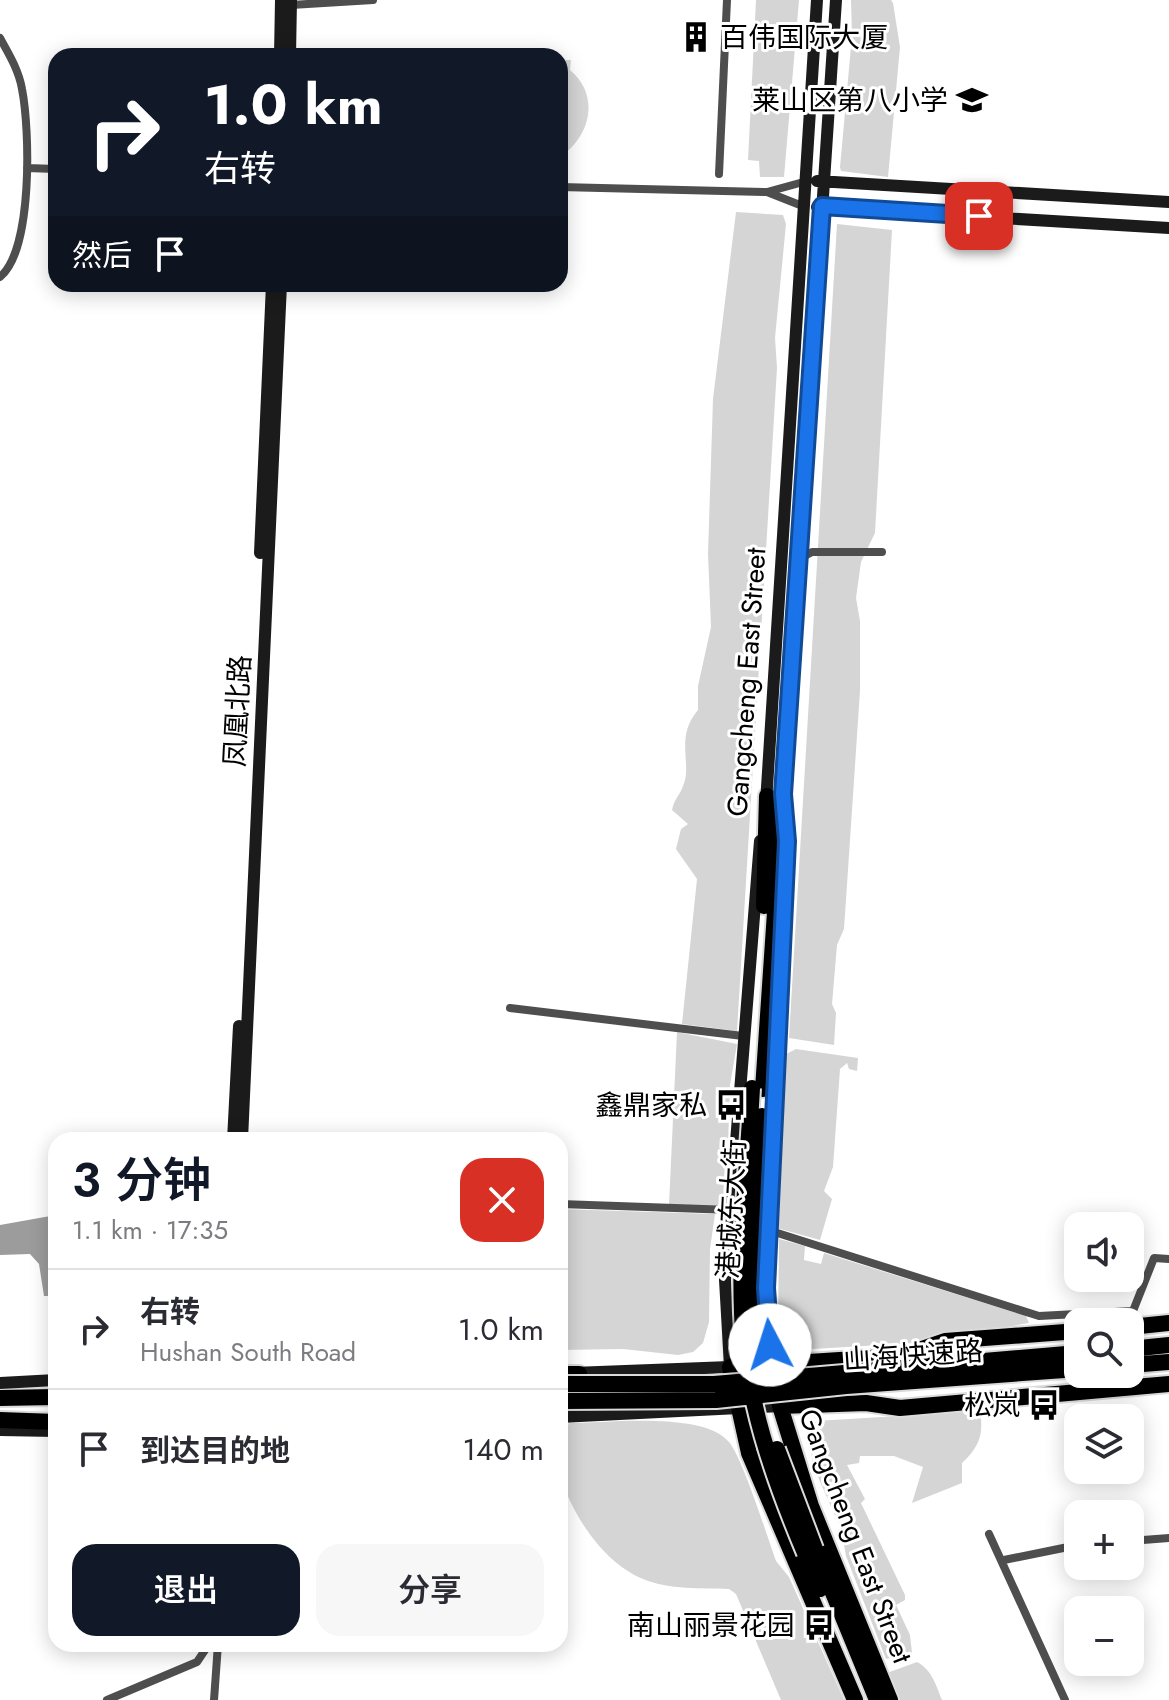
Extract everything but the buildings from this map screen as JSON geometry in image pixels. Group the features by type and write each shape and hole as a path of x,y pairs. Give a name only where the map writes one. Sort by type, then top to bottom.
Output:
{"highway":[{"name":"港城东大街","path":"775,795 763,931 758,1088 741,1312 745,1352 773,1471 877,1700"},
{"path":"1144,1326 1169,1323"},
{"path":"901,1356 945,1341 1064,1332"},
{"path":"1144,1335 1169,1333"},
{"path":"855,1700 749,1453 730,1367 1064,1341"},
{"path":"1144,1348 1169,1345"},
{"name":"山海快速路","path":"568,1384 714,1384 1064,1354"},
{"path":"1144,1364 1169,1362"},
{"name":"山海快速路","path":"568,1401 716,1400 846,1386 1064,1370"},
{"path":"568,1373 579,1374"},
{"path":"780,1406 866,1403 1169,1381"},
{"path":"866,1403 900,1408 1169,1381"},
{"path":"0,1398 48,1396"},
{"name":"Gangcheng East Street","path":"780,1406 811,1506 890,1700"},
{"path":"0,1418 48,1415"},
{"path":"0,1418 48,1421"},
{"name":"港城东大街","path":"810,1551 867,1700"}],"main road":[{"name":"Gangcheng East Street","path":"780,1406 766,1288 787,841 775,795 817,0"},
{"name":"Gangcheng East Street","path":"730,1367 725,1280 754,872 775,795 799,559 836,0"},
{"path":"281,48 288,2"},
{"path":"288,2 290,48"},
{"path":"807,181 1169,202"},
{"path":"805,207 1169,228"},
{"name":"凤凰北路","path":"233,1132 272,292"},
{"name":"凤凰北路","path":"242,1132 281,292"},
{"path":"579,1374 730,1367"},
{"path":"0,1383 48,1380"},
{"path":"568,1417 780,1406"},
{"path":"0,1430 48,1431"}],"street":[{"path":"288,2 373,0"},
{"path":"719,174 727,0"},
{"path":"0,38 22,89 27,168 19,235 12,263 0,277"},
{"path":"27,168 48,169"},
{"path":"568,187 767,192 807,181"},
{"path":"767,192 805,207"},
{"path":"799,559 812,552 882,552"},
{"path":"510,1008 743,1036"},
{"path":"568,1204 732,1210"},
{"path":"768,1230 1048,1317 1133,1311 1154,1258 1169,1259"},
{"path":"989,1534 1004,1560 1065,1700"},
{"path":"1144,1540 1169,1538"},
{"path":"1004,1560 1064,1548"},
{"path":"107,1700 197,1662 204,1652"},
{"path":"214,1700 217,1652"}],"shaded area":[{"path":"756,0 799,0 784,177 760,177 759,161 748,160"},
{"path":"851,0 891,0 893,3 900,47 888,177 841,171 840,167 852,36"},
{"path":"568,60 571,60 570,70 586,92 588,104 585,128 568,151"},
{"path":"736,212 783,215 786,224 775,338 777,368 737,1031 682,1024 697,879 676,849 681,829 688,824 672,810 686,778 685,741 691,720 698,710 698,686 711,627 708,554 713,399"},
{"path":"837,224 892,230 875,533 861,562 856,598 860,621 860,691 844,929 837,945 832,1004 836,1013 834,1045 789,1038"},
{"path":"677,1032 737,1044 730,1085 726,1206 669,1205"},
{"path":"796,1049 858,1058 857,1071 849,1069 847,1063 840,1069 833,1167 824,1191 832,1199 820,1240 777,1228 776,1225 786,1054"},
{"path":"568,1209 715,1214 710,1249 709,1322 703,1343 693,1352 678,1355 623,1349 568,1350"},
{"path":"48,1216 48,1296 44,1296 39,1264 30,1254 0,1255 0,1225"},
{"path":"779,1239 805,1246 804,1260 821,1264 824,1253 1026,1316 1029,1323 914,1343 796,1350 784,1346 778,1328"},
{"path":"980,1411 981,1434 973,1452 962,1463 962,1483 912,1503 923,1467 894,1456 860,1456 859,1463 847,1465 865,1499 861,1503 905,1595 905,1600 896,1605 910,1635 912,1653 886,1659 846,1556 841,1529 814,1468 807,1432 816,1421"},
{"path":"630,1421 677,1422 716,1432 729,1442 748,1481 776,1561 789,1577 844,1700 781,1700 736,1594 729,1589 685,1588 653,1583 628,1571 602,1550 568,1495 568,1425"},
{"path":"917,1662 930,1674 942,1700 900,1700 887,1673"}],"place":[{"name":"百伟国际大厦","path":"696,37"},
{"name":"莱山区第八小学","path":"972,100"},
{"name":"鑫鼎家私","path":"731,1105"},
{"name":"松岚","path":"1044,1405"},
{"name":"南山丽景花园","path":"819,1625"}],"route":[{"path":"770,1345 766,1288 787,841 783,794 822,206 979,216"}]}
